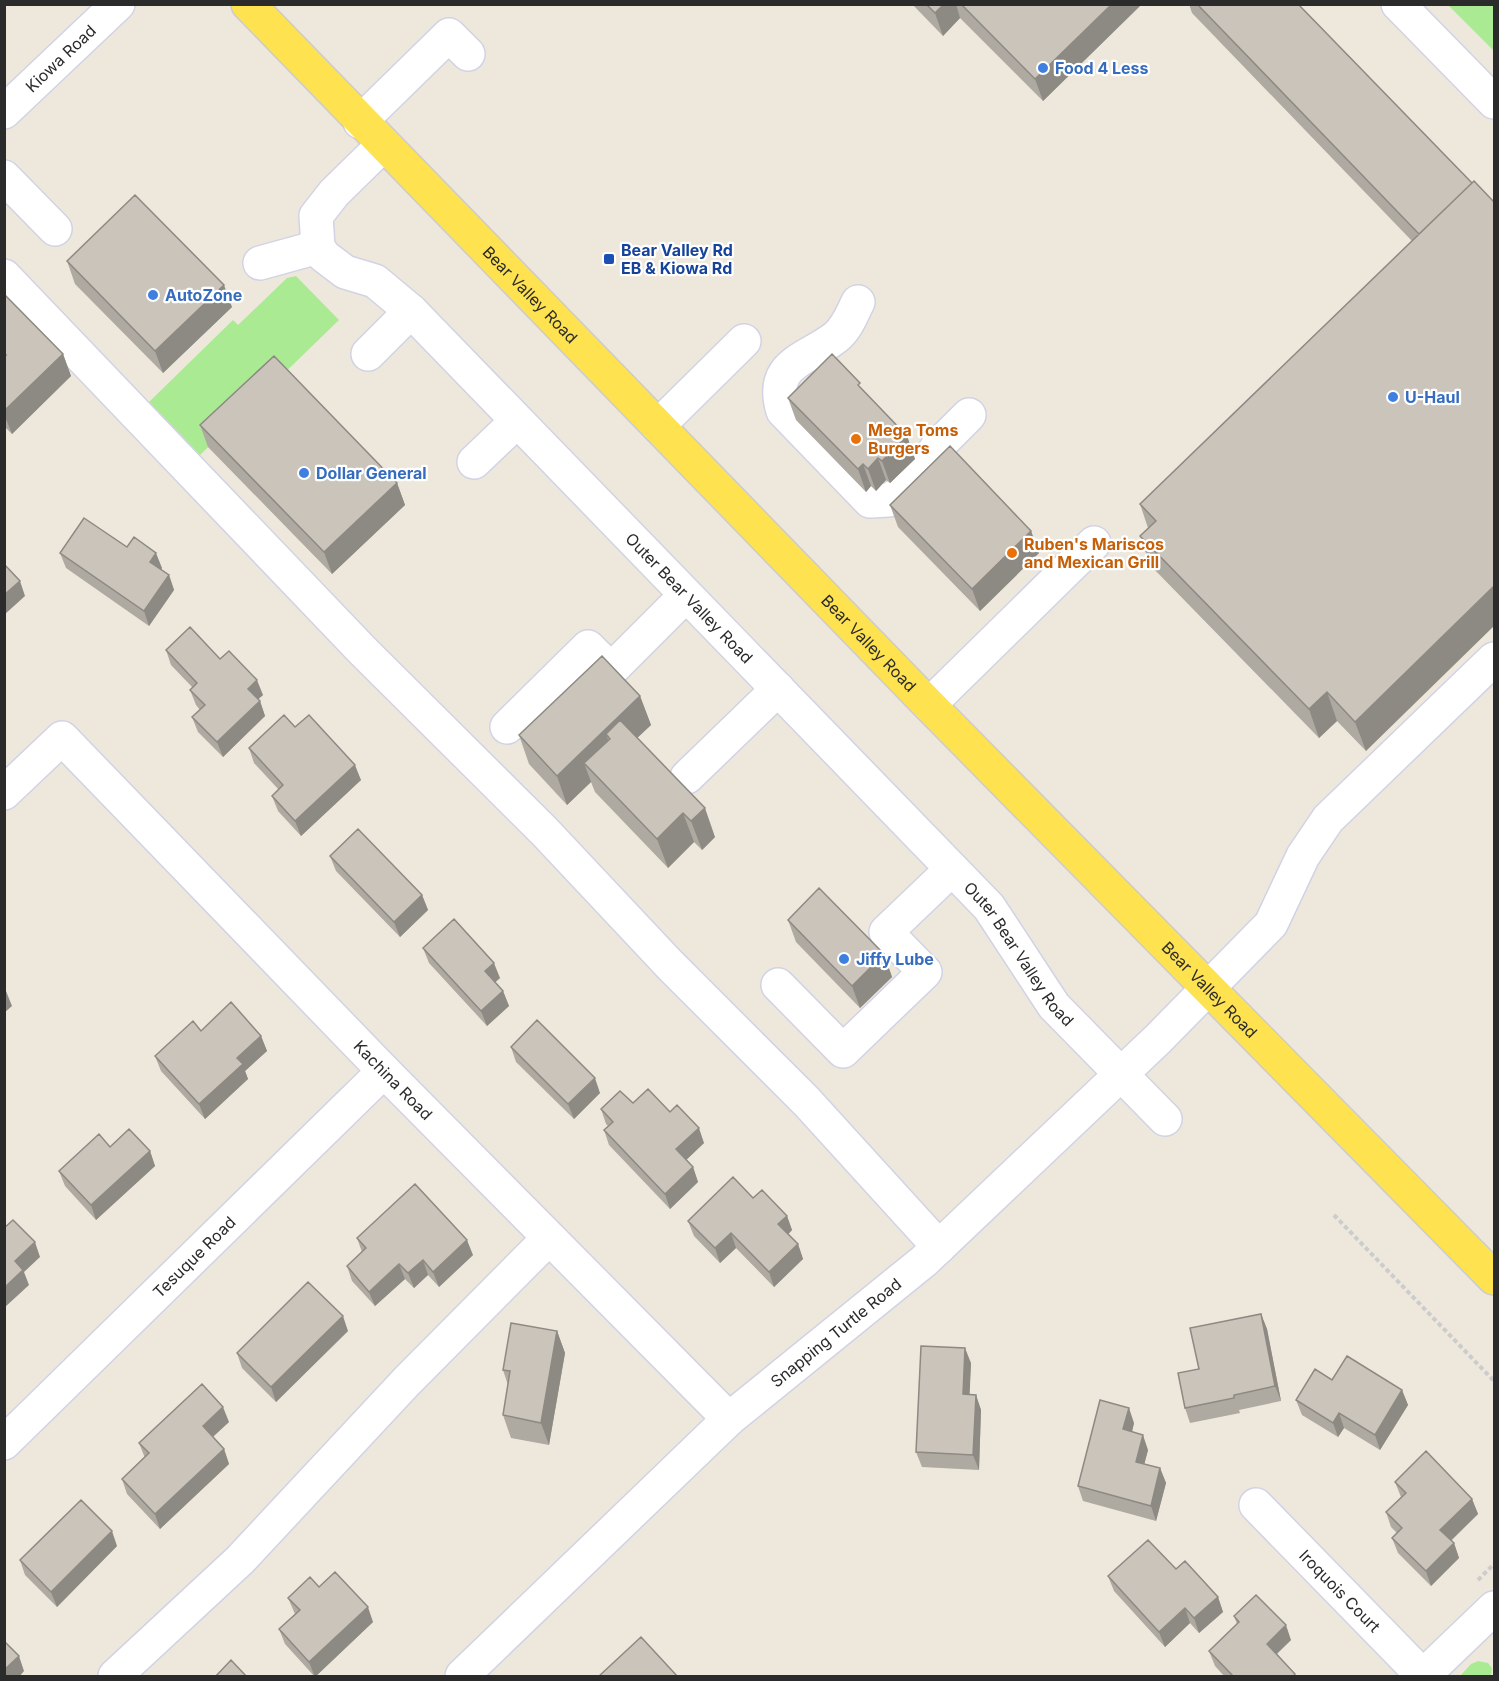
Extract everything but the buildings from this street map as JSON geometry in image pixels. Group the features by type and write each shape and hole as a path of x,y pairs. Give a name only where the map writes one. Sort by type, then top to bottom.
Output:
{"main road":[{"name":"Bear Valley Road","path":"248,4 360,122 929,705 1494,1278"}],"street":[{"name":"Kiowa Road","path":"7,103 118,4"},
{"path":"1398,4 1494,102"},
{"path":"360,122 449,35 468,54"},
{"path":"260,263 318,247 316,216 334,193 383,145"},
{"path":"4,177 55,228"},
{"name":"Outer Bear Valley Road","path":"318,247 332,263 345,272 375,281 411,311 517,420 989,907 1054,1006 1165,1119"},
{"path":"4,276 362,650 545,832 670,965 807,1102 939,1247"},
{"path":"858,302 849,321 837,336 789,366 781,382 779,394 783,411 870,501 889,500 908,488 919,477 937,447 969,415"},
{"path":"368,354 411,311"},
{"path":"658,426 744,341"},
{"path":"474,462 517,420"},
{"path":"929,705 1094,543"},
{"path":"507,727 588,647 611,670 686,596"},
{"name":"Snapping Turtle Road","path":"462,1677 729,1419 939,1247 1209,989 1271,924 1303,856 1328,819 1494,659"},
{"path":"687,777 778,690"},
{"name":"Kachina Road","path":"4,793 62,738 384,1071 729,1419"},
{"path":"778,985 843,1051 925,972 886,932 952,869"},
{"name":"Tesuque Road","path":"4,1443 384,1071"},
{"path":"115,1677 240,1560 407,1381 549,1238"},
{"name":"Iroquois Court","path":"1256,1505 1423,1676"},
{"path":"1423,1676 1494,1608"}],"path":[{"path":"1334,1215 1494,1381"}],"green space":[{"path":"1448,5 1494,5 1494,51"},
{"path":"296,276 339,320 200,455 149,402 233,320 238,325 287,278"},
{"path":"1478,1661 1488,1663 1492,1668 1491,1676 1460,1676 1471,1664"}],"place":[{"name":"Food 4 Less","path":"1043,68"},
{"name":"Bear Valley Rd EB & Kiowa Rd","path":"609,259"},
{"name":"AutoZone","path":"153,295"},
{"name":"U-Haul","path":"1393,397"},
{"name":"Mega Toms Burgers","path":"856,439"},
{"name":"Dollar General","path":"304,473"},
{"name":"Ruben's Mariscos and Mexican Grill","path":"1012,553"},
{"name":"Jiffy Lube","path":"844,959"}]}
